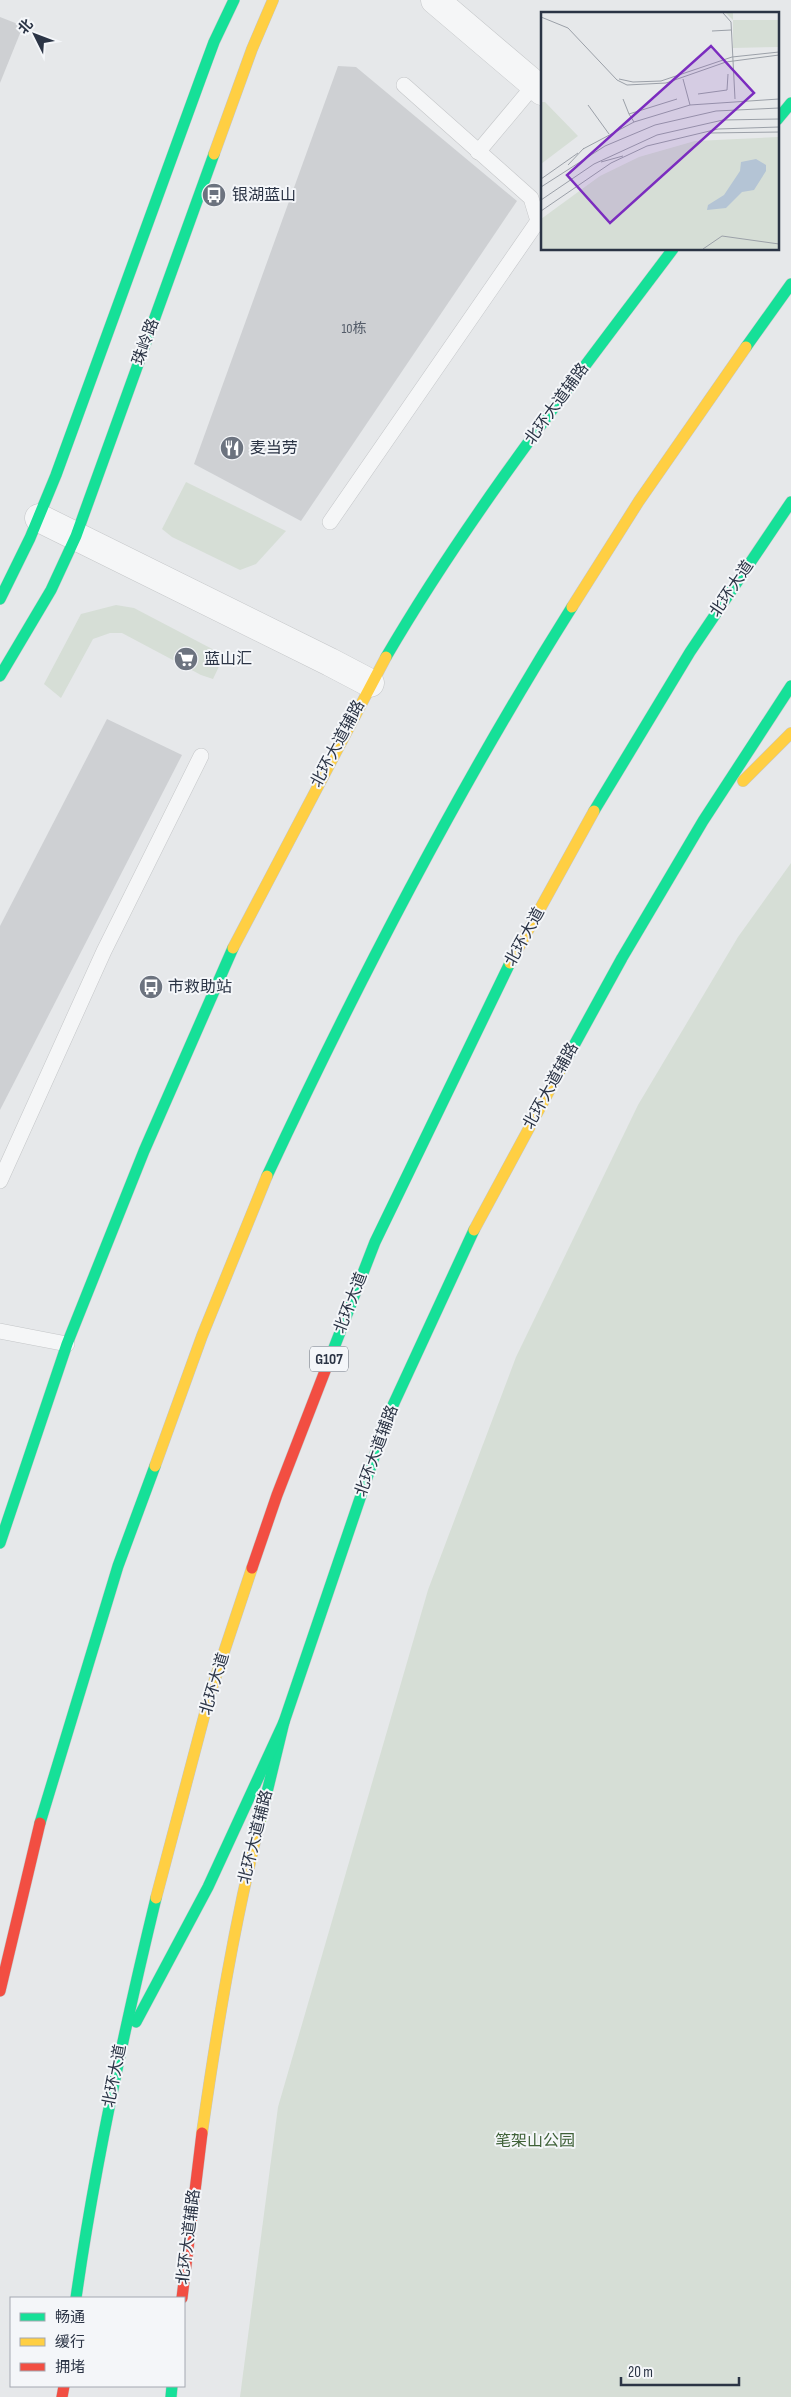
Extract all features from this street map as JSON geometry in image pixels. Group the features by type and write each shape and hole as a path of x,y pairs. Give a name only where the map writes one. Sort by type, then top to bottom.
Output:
{"main road":[{"path":"0,599 19,564 53,485 101,347 210,51 234,0"},
{"name":"珠岭路","path":"0,676 51,590 76,536 252,49 273,0"},
{"path":"778,119 791,103"},
{"name":"北环大道辅路","path":"0,1543 67,1344 144,1151 222,970 370,684 409,617 478,514 547,416 672,250"},
{"path":"0,1991 44,1806 118,1566 202,1336 267,1176 340,1021 430,848 530,674 644,493 791,284"},
{"name":"北环大道","path":"76,2297 84,2242 119,2052 161,1876 210,1694 277,1496 375,1242 506,971 591,816 690,652 791,502"},
{"name":"北环大道辅路","path":"182,2297 194,2190 214,2048 237,1922 284,1722 388,1416 484,1209 622,958 703,821 791,686"},
{"path":"703,821 791,733"},
{"path":"119,2052 208,1886 284,1722"}],"street":[{"path":"435,0 538,88"},
{"path":"39,518 330,662 370,684"}],"lane":[{"path":"330,522 538,221 531,198 404,85"},
{"path":"478,152 538,88"},
{"path":"0,1181 104,951 201,756"},
{"path":"0,1331 67,1344"}],"green space":[{"path":"186,482 286,531 256,564 240,570 172,537 162,529"},
{"path":"116,605 134,608 216,651 223,658 213,679 201,675 122,633 110,633 93,639 61,698 44,684 81,614"},
{"name":"笔架山公园","path":"791,863 791,2397 240,2397 278,2107 428,1590 516,1357 638,1105 738,937"}],"building":[{"path":"0,17 23,26 0,83"},
{"path":"338,66 356,67 517,201 301,521 194,464"},
{"path":"107,719 182,755 0,1110 0,926"}],"traffic: fast":[{"path":"0,599 30,538 56,475 214,42 234,0"},
{"path":"778,119 791,103"},
{"path":"0,676 51,590 76,536 214,154"},
{"path":"386,657 452,551 487,500 672,250"},
{"path":"746,347 791,284"},
{"path":"594,811 690,652 791,502"},
{"path":"267,1176 373,959 449,816 572,607"},
{"path":"561,1069 622,958 703,821 791,686"},
{"path":"0,1543 67,1344 144,1151 233,948"},
{"path":"332,1353 375,1242 510,963"},
{"path":"260,1821 284,1722 388,1416 474,1230"},
{"path":"40,1823 118,1566 155,1466"},
{"path":"136,2022 208,1887 284,1722"},
{"path":"76,2297 92,2197 111,2097 156,1898"},
{"path":"171,2397 172,2387"}],"traffic: slow":[{"path":"214,154 252,49 273,0"},
{"path":"572,607 639,501 746,347"},
{"path":"233,948 386,657"},
{"path":"743,781 791,733"},
{"path":"510,963 594,811"},
{"path":"474,1230 561,1069"},
{"path":"155,1466 202,1336 267,1176"},
{"path":"156,1898 210,1694 252,1568"},
{"path":"202,2133 227,1976 242,1898 260,1821"}],"traffic: jam":[{"path":"252,1568 277,1495 332,1353"},
{"path":"0,1991 40,1823"},
{"path":"182,2297 202,2133"},
{"path":"62,2397 64,2387"}],"place":[{"name":"银湖蓝山","path":"214,195"},
{"name":"麦当劳","path":"232,448"},
{"name":"蓝山汇","path":"186,659"},
{"name":"市救助站","path":"151,987"}]}
